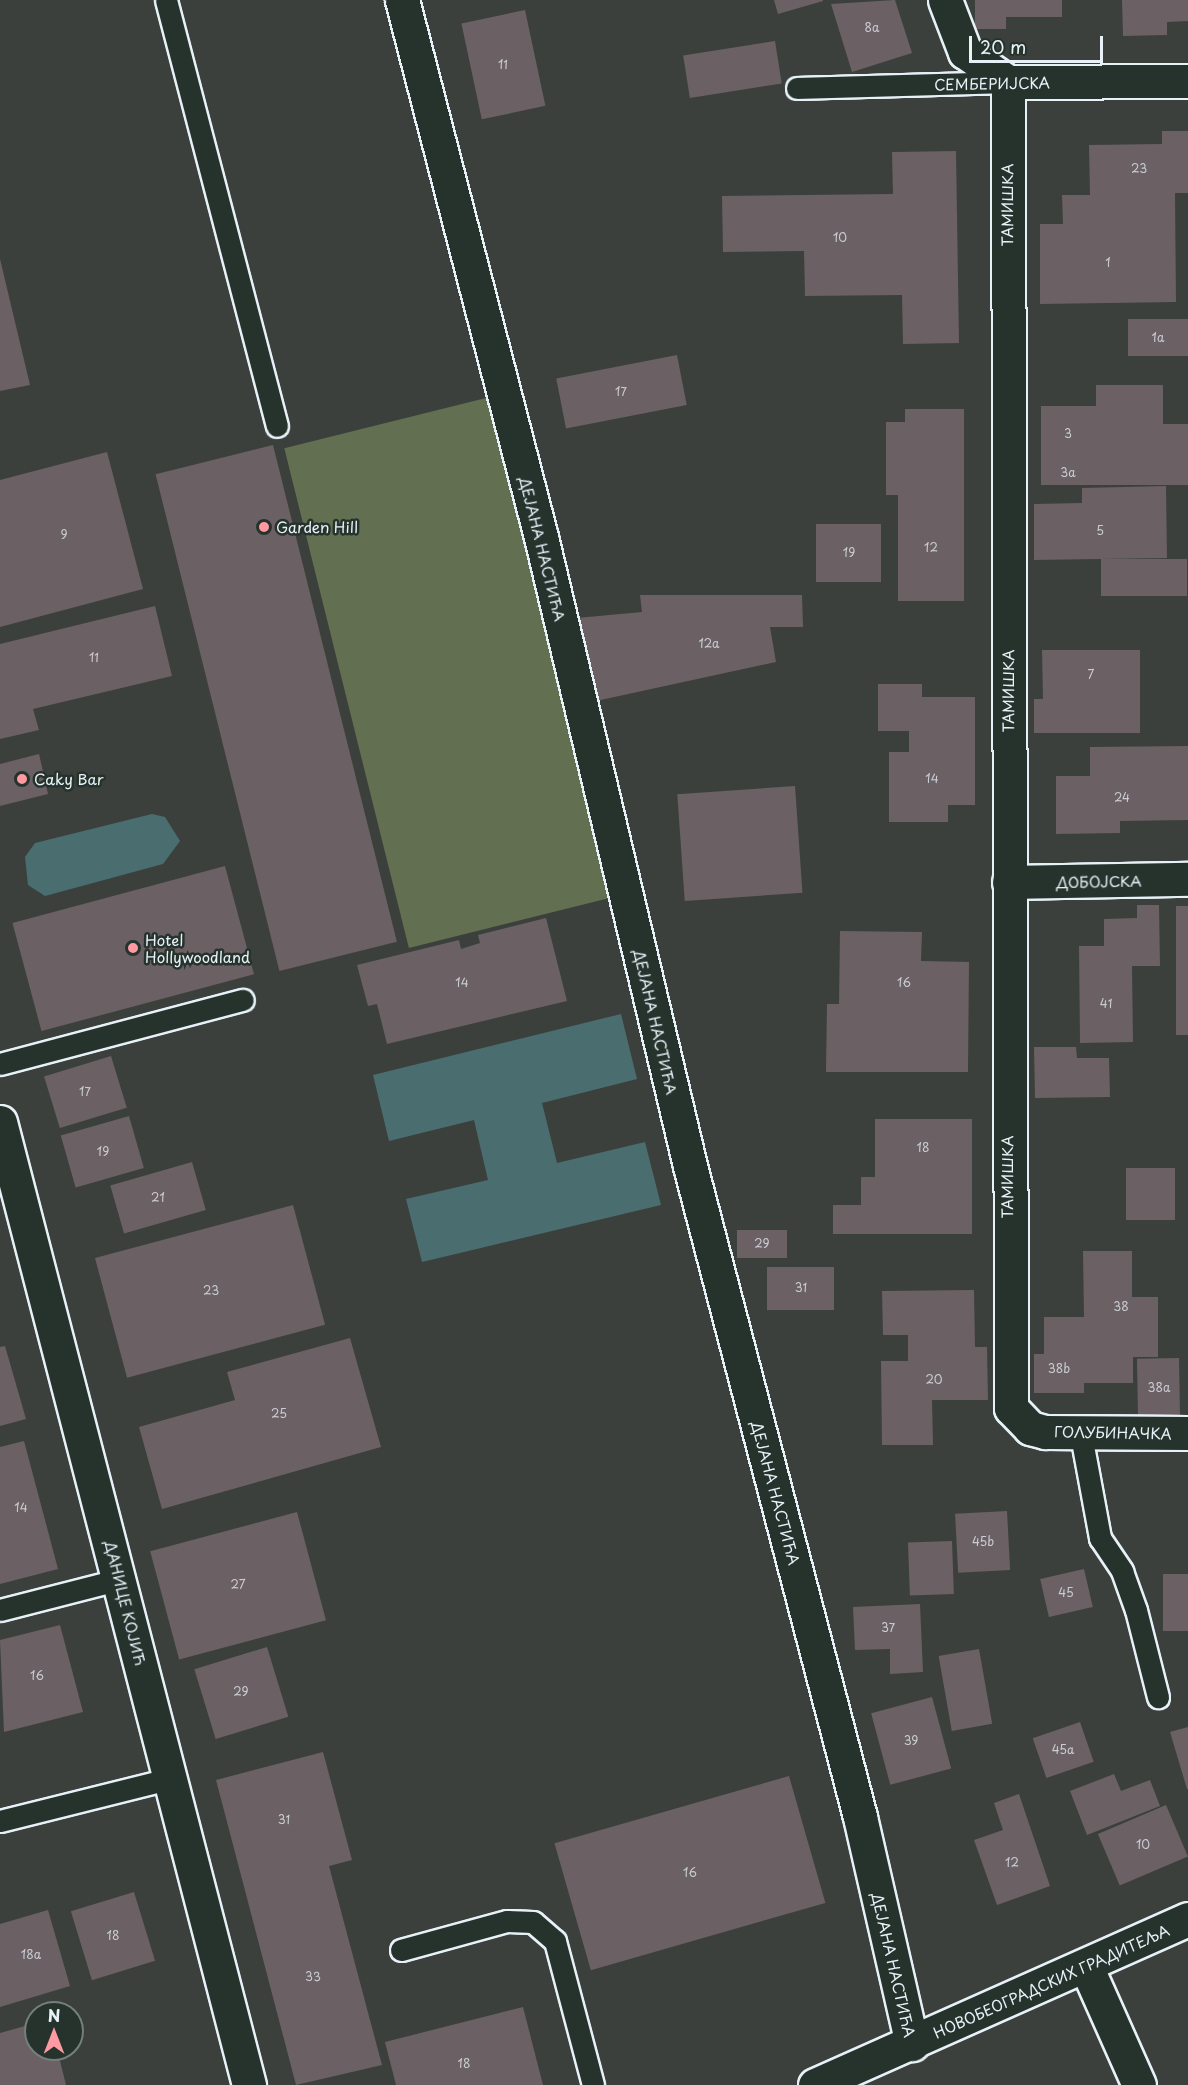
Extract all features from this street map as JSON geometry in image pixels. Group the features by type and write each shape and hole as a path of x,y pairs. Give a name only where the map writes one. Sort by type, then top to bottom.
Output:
{"street":[{"name":"ДЕЈАНА НАСТИЋА","path":"402,0 541,537 690,1166 860,1817 912,2044"},
{"path":"945,0 965,52 1008,82"},
{"name":"СЕМБЕРИЈСКА","path":"1008,82 1188,81"},
{"name":"ТАМИШКА","path":"1008,82 1011,1408"},
{"name":"ДОБОЈСКА","path":"1009,882 1188,879"},
{"name":"ДАНИЦЕ КОЈИЋ","path":"0,1122 121,1578 168,1779 249,2085"},
{"name":"ГОЛУБИНАЧКА","path":"1011,1408 1030,1428 1081,1435 1188,1433"},
{"name":"НОВОБЕОГРАДСКИХ ГРАДИТЕЉА","path":"815,2085 912,2044 1188,1919"},
{"path":"1086,1966 1139,2085"}],"lane":[{"path":"166,0 277,426"},
{"name":"СЕМБЕРИЈСКА","path":"797,88 1008,82"},
{"path":"0,1064 243,1000"},
{"path":"1081,1435 1100,1538 1132,1600 1158,1696"},
{"path":"0,1610 121,1578"},
{"path":"0,1821 168,1779"},
{"path":"401,1950 507,1921 533,1922 555,1941 593,2085"}],"green space":[{"path":"490,397 615,897 409,948 284,448"}],"water":[{"path":"152,814 165,817 180,841 163,864 45,896 28,885 25,857 35,843"},
{"path":"621,1014 637,1079 542,1103 557,1163 645,1142 661,1205 422,1262 406,1199 488,1180 474,1120 389,1141 373,1075"}],"building":[{"path":"774,0 823,0 823,1 778,14"},
{"path":"895,0 912,53 852,72 831,4"},
{"path":"975,0 1062,0 1062,17 1006,17 1006,29 975,29"},
{"path":"1122,0 1188,0 1188,21 1167,22 1167,35 1123,36"},
{"path":"525,10 545,106 482,119 461,24"},
{"path":"775,41 782,83 690,98 683,56"},
{"path":"1162,131 1188,131 1188,193 1175,193 1176,302 1040,304 1040,224 1063,224 1062,195 1090,195 1089,145 1162,144"},
{"path":"956,151 959,343 903,344 902,295 805,296 804,251 723,252 722,196 893,194 892,152"},
{"path":"0,259 30,385 0,391"},
{"path":"1128,319 1188,319 1188,356 1128,356"},
{"path":"677,355 687,405 566,429 556,378"},
{"path":"1096,385 1163,385 1163,424 1188,424 1188,485 1041,485 1041,406 1096,406"},
{"path":"905,409 964,409 964,601 898,601 898,495 886,495 886,422 905,422"},
{"path":"273,445 397,942 279,971 156,474"},
{"path":"107,452 143,589 0,627 0,480"},
{"path":"1166,486 1167,558 1034,560 1034,504 1082,503 1082,488"},
{"path":"816,524 881,524 881,582 816,582"},
{"path":"1101,559 1187,559 1187,596 1101,596"},
{"path":"640,595 802,595 803,627 770,627 776,662 596,701 577,618 642,612"},
{"path":"155,606 172,676 33,709 39,730 0,739 0,644"},
{"path":"1042,650 1140,650 1140,733 1034,733 1034,699 1043,699"},
{"path":"878,684 922,684 922,697 975,697 975,805 948,805 948,822 889,822 889,752 909,752 909,731 878,731"},
{"path":"1188,746 1188,820 1120,821 1120,833 1056,834 1056,776 1090,776 1090,747"},
{"name":"Caky Bar","path":"39,754 48,794 0,806 0,764"},
{"path":"795,786 802,893 685,901 677,794"},
{"name":"Hotel Hollywoodland","path":"225,866 254,974 41,1031 12,923"},
{"path":"1137,905 1159,905 1160,966 1132,966 1133,1042 1080,1043 1079,946 1104,946 1104,919 1137,918"},
{"path":"1176,906 1188,906 1188,1035 1176,1035"},
{"path":"546,918 567,1001 387,1044 377,1004 368,1006 357,965 459,940 461,949 480,943 478,935"},
{"path":"840,931 922,932 921,961 969,962 968,1072 826,1072 827,1004 839,1004"},
{"path":"1034,1047 1076,1047 1077,1058 1109,1058 1110,1097 1035,1098"},
{"path":"111,1056 127,1108 60,1128 44,1076"},
{"path":"129,1116 144,1168 76,1187 61,1136"},
{"path":"875,1119 972,1119 972,1234 833,1234 833,1205 861,1205 861,1177 875,1177"},
{"path":"192,1162 206,1210 124,1233 110,1185"},
{"path":"1126,1168 1175,1168 1175,1220 1126,1220"},
{"path":"293,1205 325,1325 127,1378 95,1258"},
{"path":"737,1230 787,1230 787,1258 737,1258"},
{"path":"1083,1251 1132,1251 1132,1297 1158,1297 1158,1357 1133,1357 1133,1383 1084,1383 1084,1393 1034,1393 1034,1354 1044,1354 1044,1317 1084,1317"},
{"path":"767,1267 834,1267 834,1310 767,1310"},
{"path":"974,1290 975,1347 987,1347 988,1400 932,1400 933,1445 882,1445 881,1361 908,1361 908,1335 883,1335 882,1291"},
{"path":"350,1338 381,1447 162,1509 139,1427 235,1400 227,1372"},
{"path":"5,1346 26,1419 0,1426 0,1347"},
{"path":"1179,1358 1180,1417 1138,1418 1137,1359"},
{"path":"24,1441 58,1569 0,1584 0,1447"},
{"path":"1007,1511 1010,1570 958,1573 955,1514"},
{"path":"297,1512 326,1620 179,1660 150,1551"},
{"path":"952,1541 954,1594 910,1596 908,1543"},
{"path":"1084,1569 1093,1607 1049,1617 1040,1579"},
{"path":"1163,1574 1188,1574 1188,1631 1163,1631"},
{"path":"920,1604 923,1672 890,1674 890,1649 855,1650 853,1607"},
{"path":"60,1625 83,1712 4,1732 0,1640"},
{"path":"267,1647 288,1717 216,1739 194,1669"},
{"path":"979,1649 992,1724 952,1731 939,1656"},
{"path":"932,1697 951,1768 890,1785 871,1713"},
{"path":"1080,1722 1094,1762 1046,1778 1033,1738"},
{"path":"1188,1727 1188,1789 1187,1789 1170,1732"},
{"path":"323,1752 352,1860 329,1866 382,2065 296,2085 216,1780"},
{"path":"1114,1774 1121,1791 1150,1780 1160,1806 1087,1835 1070,1791"},
{"path":"789,1776 825,1903 591,1970 554,1843"},
{"path":"1019,1794 1050,1886 997,1905 974,1840 1003,1830 994,1803"},
{"path":"1166,1805 1188,1857 1120,1885 1098,1834"},
{"path":"134,1892 155,1961 92,1980 71,1911"},
{"path":"48,1910 70,1986 0,2007 0,1924"},
{"path":"523,2007 543,2085 396,2085 385,2042"},
{"path":"24,2026 24,2061 60,2061 66,2085 0,2085 0,2033"}],"place":[{"name":"Garden Hill","path":"264,527"},
{"name":"Caky Bar","path":"22,779"},
{"name":"Hotel Hollywoodland","path":"133,948"}]}
